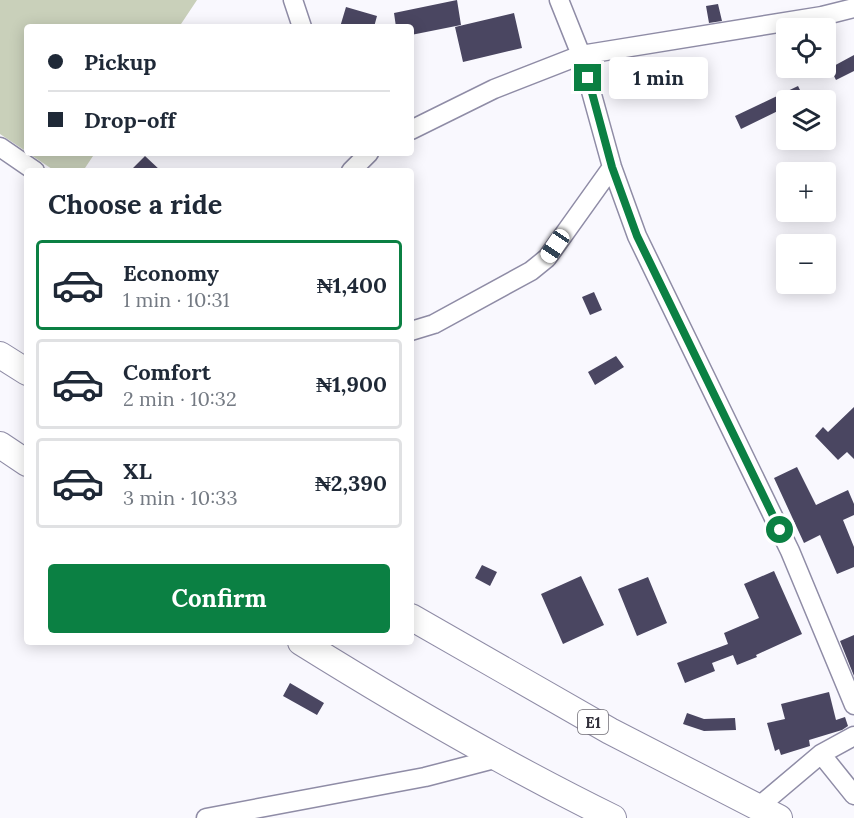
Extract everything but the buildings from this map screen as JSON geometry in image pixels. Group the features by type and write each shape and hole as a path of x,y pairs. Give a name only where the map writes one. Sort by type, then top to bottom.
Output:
{"highway":[{"path":"0,355 24,370"},
{"path":"0,445 24,461"},
{"name":"E1","path":"414,619 610,731 768,813"},
{"path":"306,645 381,692 498,758 613,818"}],"street":[{"path":"293,0 301,24"},
{"path":"559,0 581,55 612,167 637,236 790,551 854,705"},
{"path":"414,129 494,89 581,55 822,16 854,8"},
{"path":"0,147 31,168"},
{"path":"354,168 366,156"},
{"path":"414,330 434,324 531,271 547,258 612,167"},
{"path":"768,813 821,754 854,736"},
{"path":"821,754 854,795"},
{"path":"206,818 414,779 498,758"}],"green space":[{"path":"0,0 197,0 181,24 24,24 24,150 0,134"},
{"path":"32,156 93,156 85,168 50,168"}],"route":[{"path":"588,78 612,167 637,236 780,530"}]}
